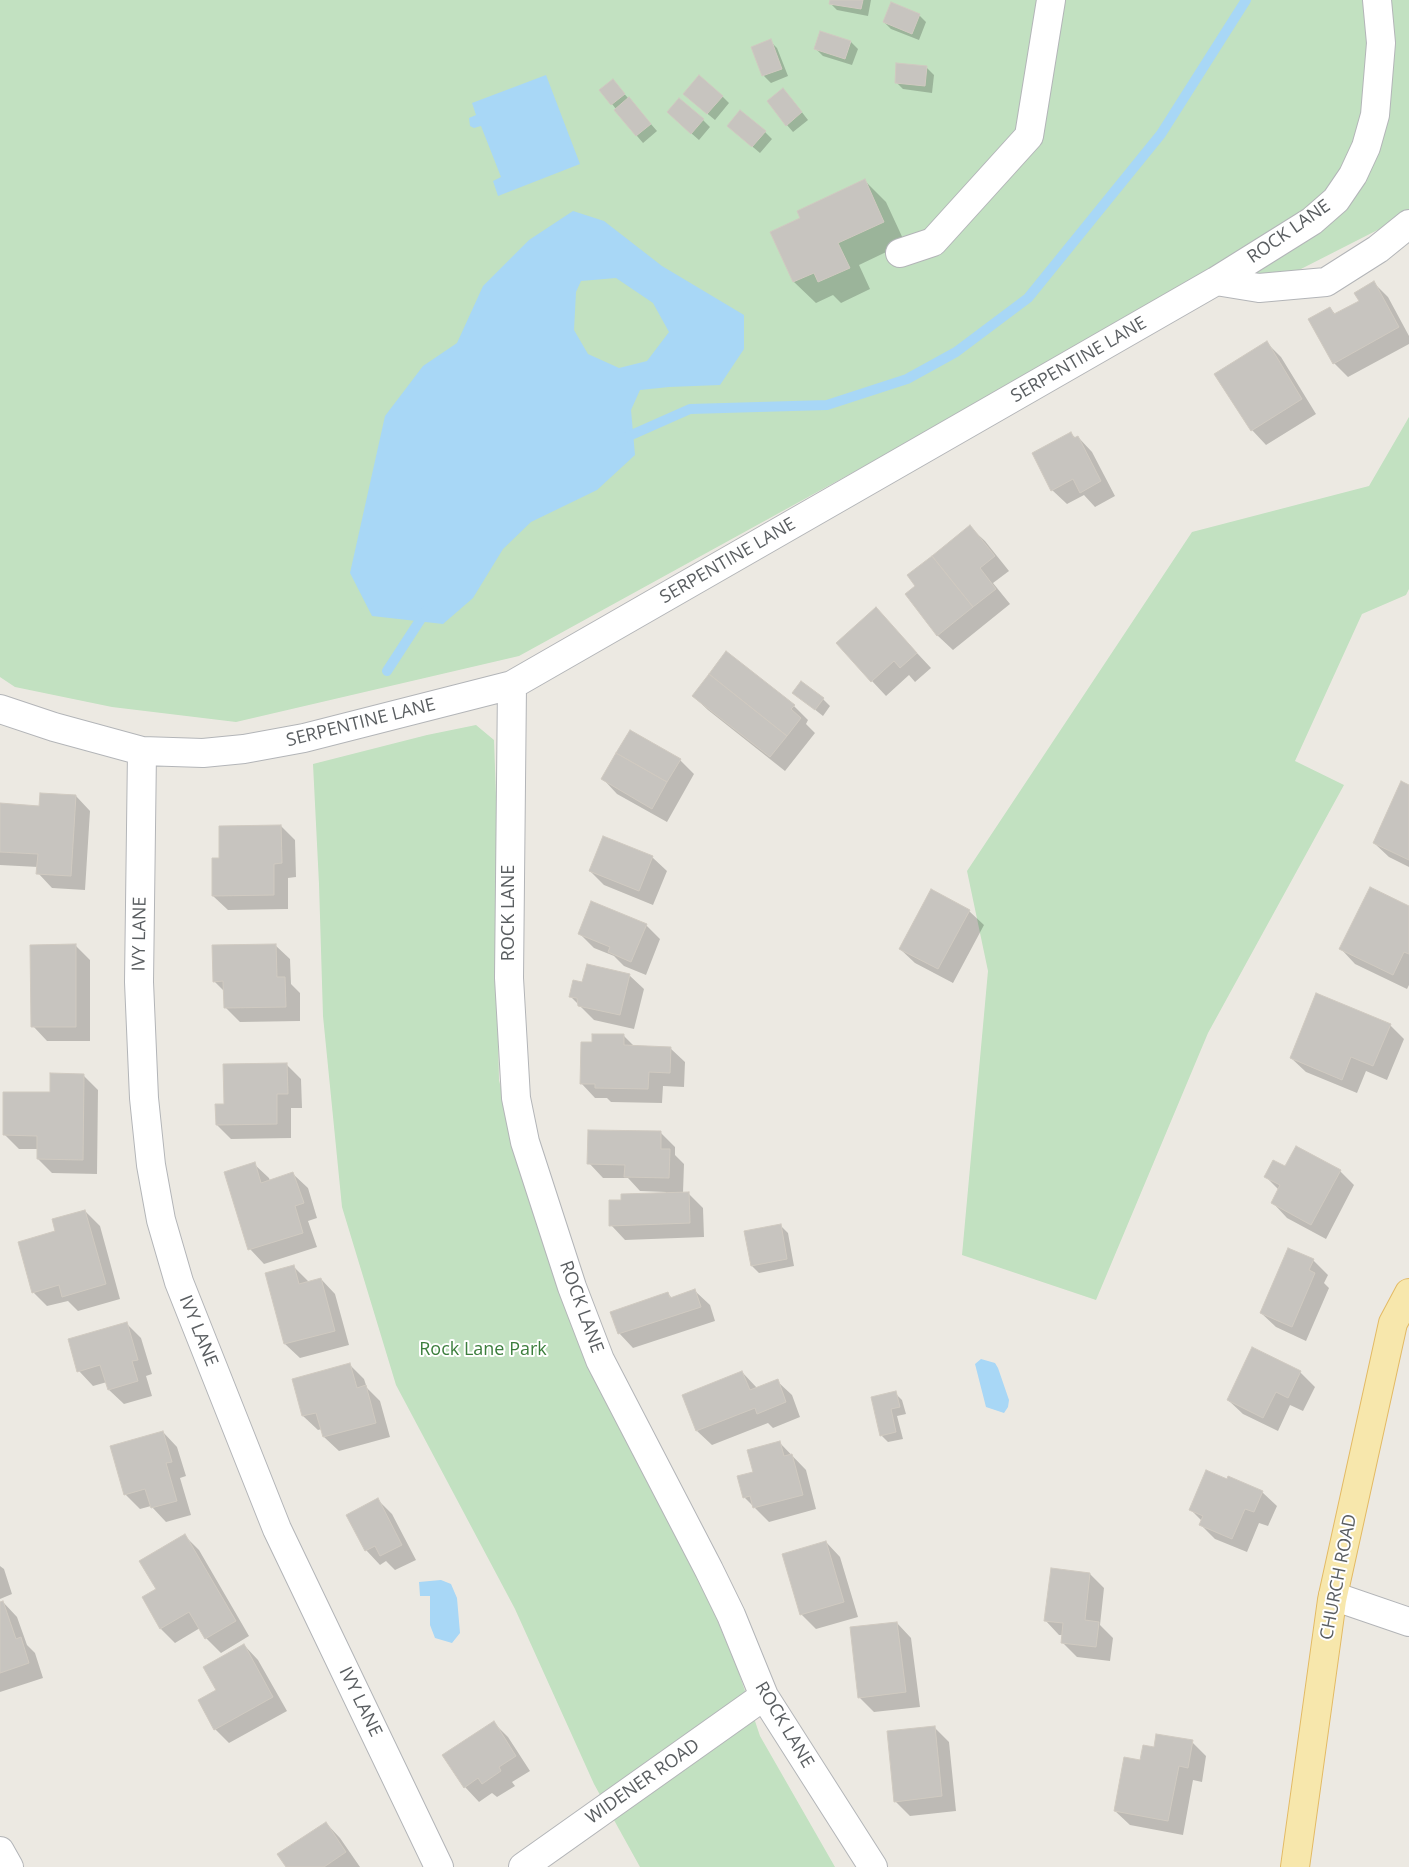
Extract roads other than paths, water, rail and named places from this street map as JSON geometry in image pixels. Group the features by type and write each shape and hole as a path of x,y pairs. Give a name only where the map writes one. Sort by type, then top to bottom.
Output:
{"main road":[{"name":"CHURCH ROAD","path":"1295,1867 1333,1596 1393,1323 1409,1293"}],"street":[{"path":"900,253 933,242 1028,136 1052,0"},
{"name":"ROCK LANE","path":"1216,281 1312,221 1336,200 1354,175 1366,147 1375,115 1381,43 1377,0"},
{"path":"1216,281 1259,288 1326,282 1378,249 1409,224"},
{"name":"SERPENTINE LANE","path":"0,709 54,727 142,751 203,753 244,750 304,738 512,685 1216,281"},
{"name":"ROCK LANE","path":"512,685 509,978 516,1098 524,1142 572,1287 600,1360 718,1588 764,1696 873,1867"},
{"name":"IVY LANE","path":"142,751 140,1001 144,1098 151,1165 161,1220 179,1282 277,1530 439,1867"},
{"path":"1333,1596 1409,1622"},
{"name":"WIDENER ROAD","path":"523,1867 764,1696"},
{"path":"0,1850 9,1867"}],"water":[{"path":"546,75 580,164 498,196 493,181 501,177 481,126 474,128 470,126 469,118 476,115 472,103"},
{"path":"573,211 604,221 662,266 744,315 744,349 720,385 640,390 631,410 635,455 597,490 531,522 503,549 473,598 443,624 372,616 350,573 385,416 423,366 457,343 483,286 529,240","holes":["616,278 653,303 669,332 647,361 619,368 588,354 574,330 576,292 581,281"]},
{"path":"981,1359 995,1363 998,1368 1009,1400 1008,1407 1004,1413 986,1407 975,1364"},
{"path":"441,1580 451,1584 457,1598 460,1633 452,1643 435,1638 430,1625 430,1596 420,1596 419,1582"}],"waterway":[{"path":"620,440 690,409 827,405 907,379 956,352 1028,298 1161,134 1246,0"},
{"path":"387,671 426,611"}],"park label":[{"name":"Rock Lane Park","path":"483,1350"}]}
